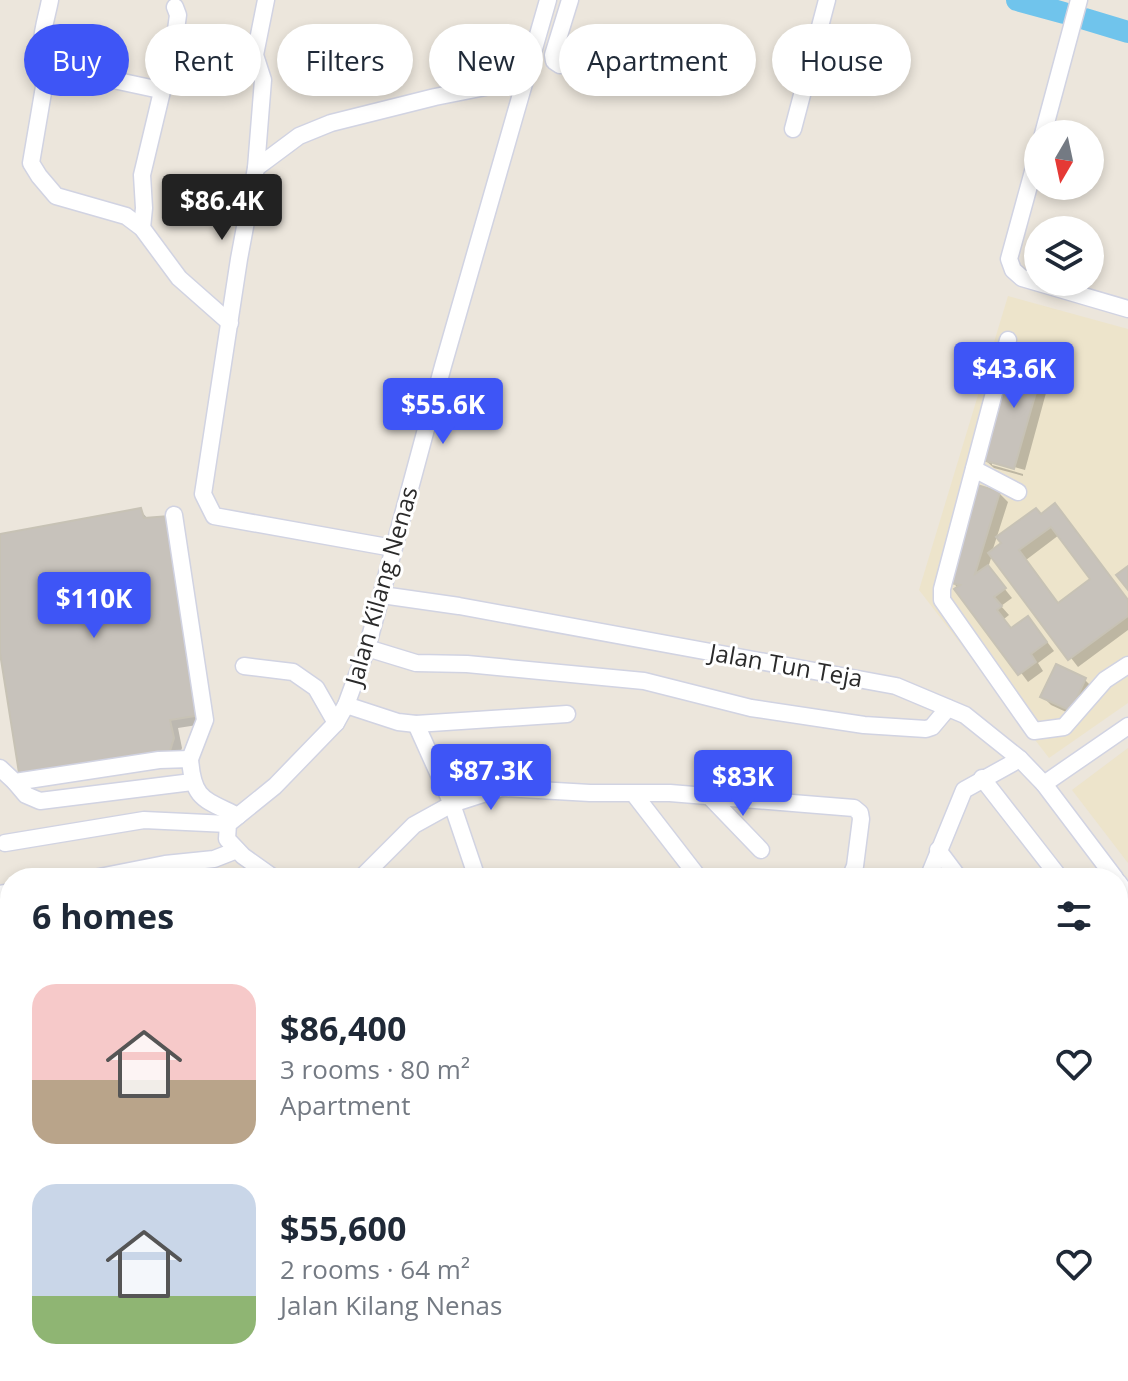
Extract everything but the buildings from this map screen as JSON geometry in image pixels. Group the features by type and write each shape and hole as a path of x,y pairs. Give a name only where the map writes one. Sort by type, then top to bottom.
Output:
{"street":[{"path":"46,24 50,0"},
{"path":"266,0 255,55 263,80 256,168 203,494 214,516 393,548"},
{"name":"Jalan Kilang Nenas","path":"541,24 548,0"},
{"path":"563,24 570,0"},
{"path":"793,129 827,0"},
{"path":"1047,120 1079,0"},
{"path":"175,7 177,24"},
{"path":"559,36 553,55 554,61 559,64"},
{"path":"42,96 31,163 39,176 56,196 126,216 142,228 179,278 230,323"},
{"path":"142,228 142,175 159,96"},
{"path":"256,168 299,136 331,123 440,96"},
{"name":"Jalan Kilang Nenas","path":"233,820 275,786 336,723 346,705 367,648 520,96"},
{"path":"1025,200 1009,259 1013,270 1022,278 1128,309"},
{"path":"1008,340 942,589 942,600 1034,731 1064,727 1105,680 1128,665"},
{"path":"974,469 1018,492"},
{"path":"174,515 205,720 190,759 192,782 201,797 233,820"},
{"name":"Jalan Tun Teja","path":"382,595 459,606 896,686 965,715 1020,759 1044,784 1107,868"},
{"path":"367,648 416,663 467,664 644,681 751,708 864,725 926,729 932,727 948,708"},
{"path":"244,666 293,672 316,688 336,723"},
{"path":"346,705 398,722 416,724 567,714"},
{"path":"416,724 452,804 474,868"},
{"path":"1044,784 1128,726"},
{"path":"15,782 159,760 190,759"},
{"path":"932,868 964,790 1020,759"},
{"path":"0,768 26,795 40,801 192,782"},
{"path":"982,778 1052,868"},
{"path":"371,868 414,825 452,804 502,788 842,805 857,809 861,819 854,868"},
{"path":"634,794 691,868"},
{"path":"709,796 761,850"},
{"path":"5,843 144,820 233,820"},
{"path":"233,820 227,839 261,868"},
{"path":"145,868 214,859 237,850"},
{"path":"938,850 952,868"}],"shaded area":[{"path":"1008,296 1128,329 1128,703 1049,758 919,590"},
{"path":"1128,748 1128,863 1072,790"}],"waterway":[{"path":"1017,0 1064,13"},
{"path":"1085,19 1128,32"}]}
